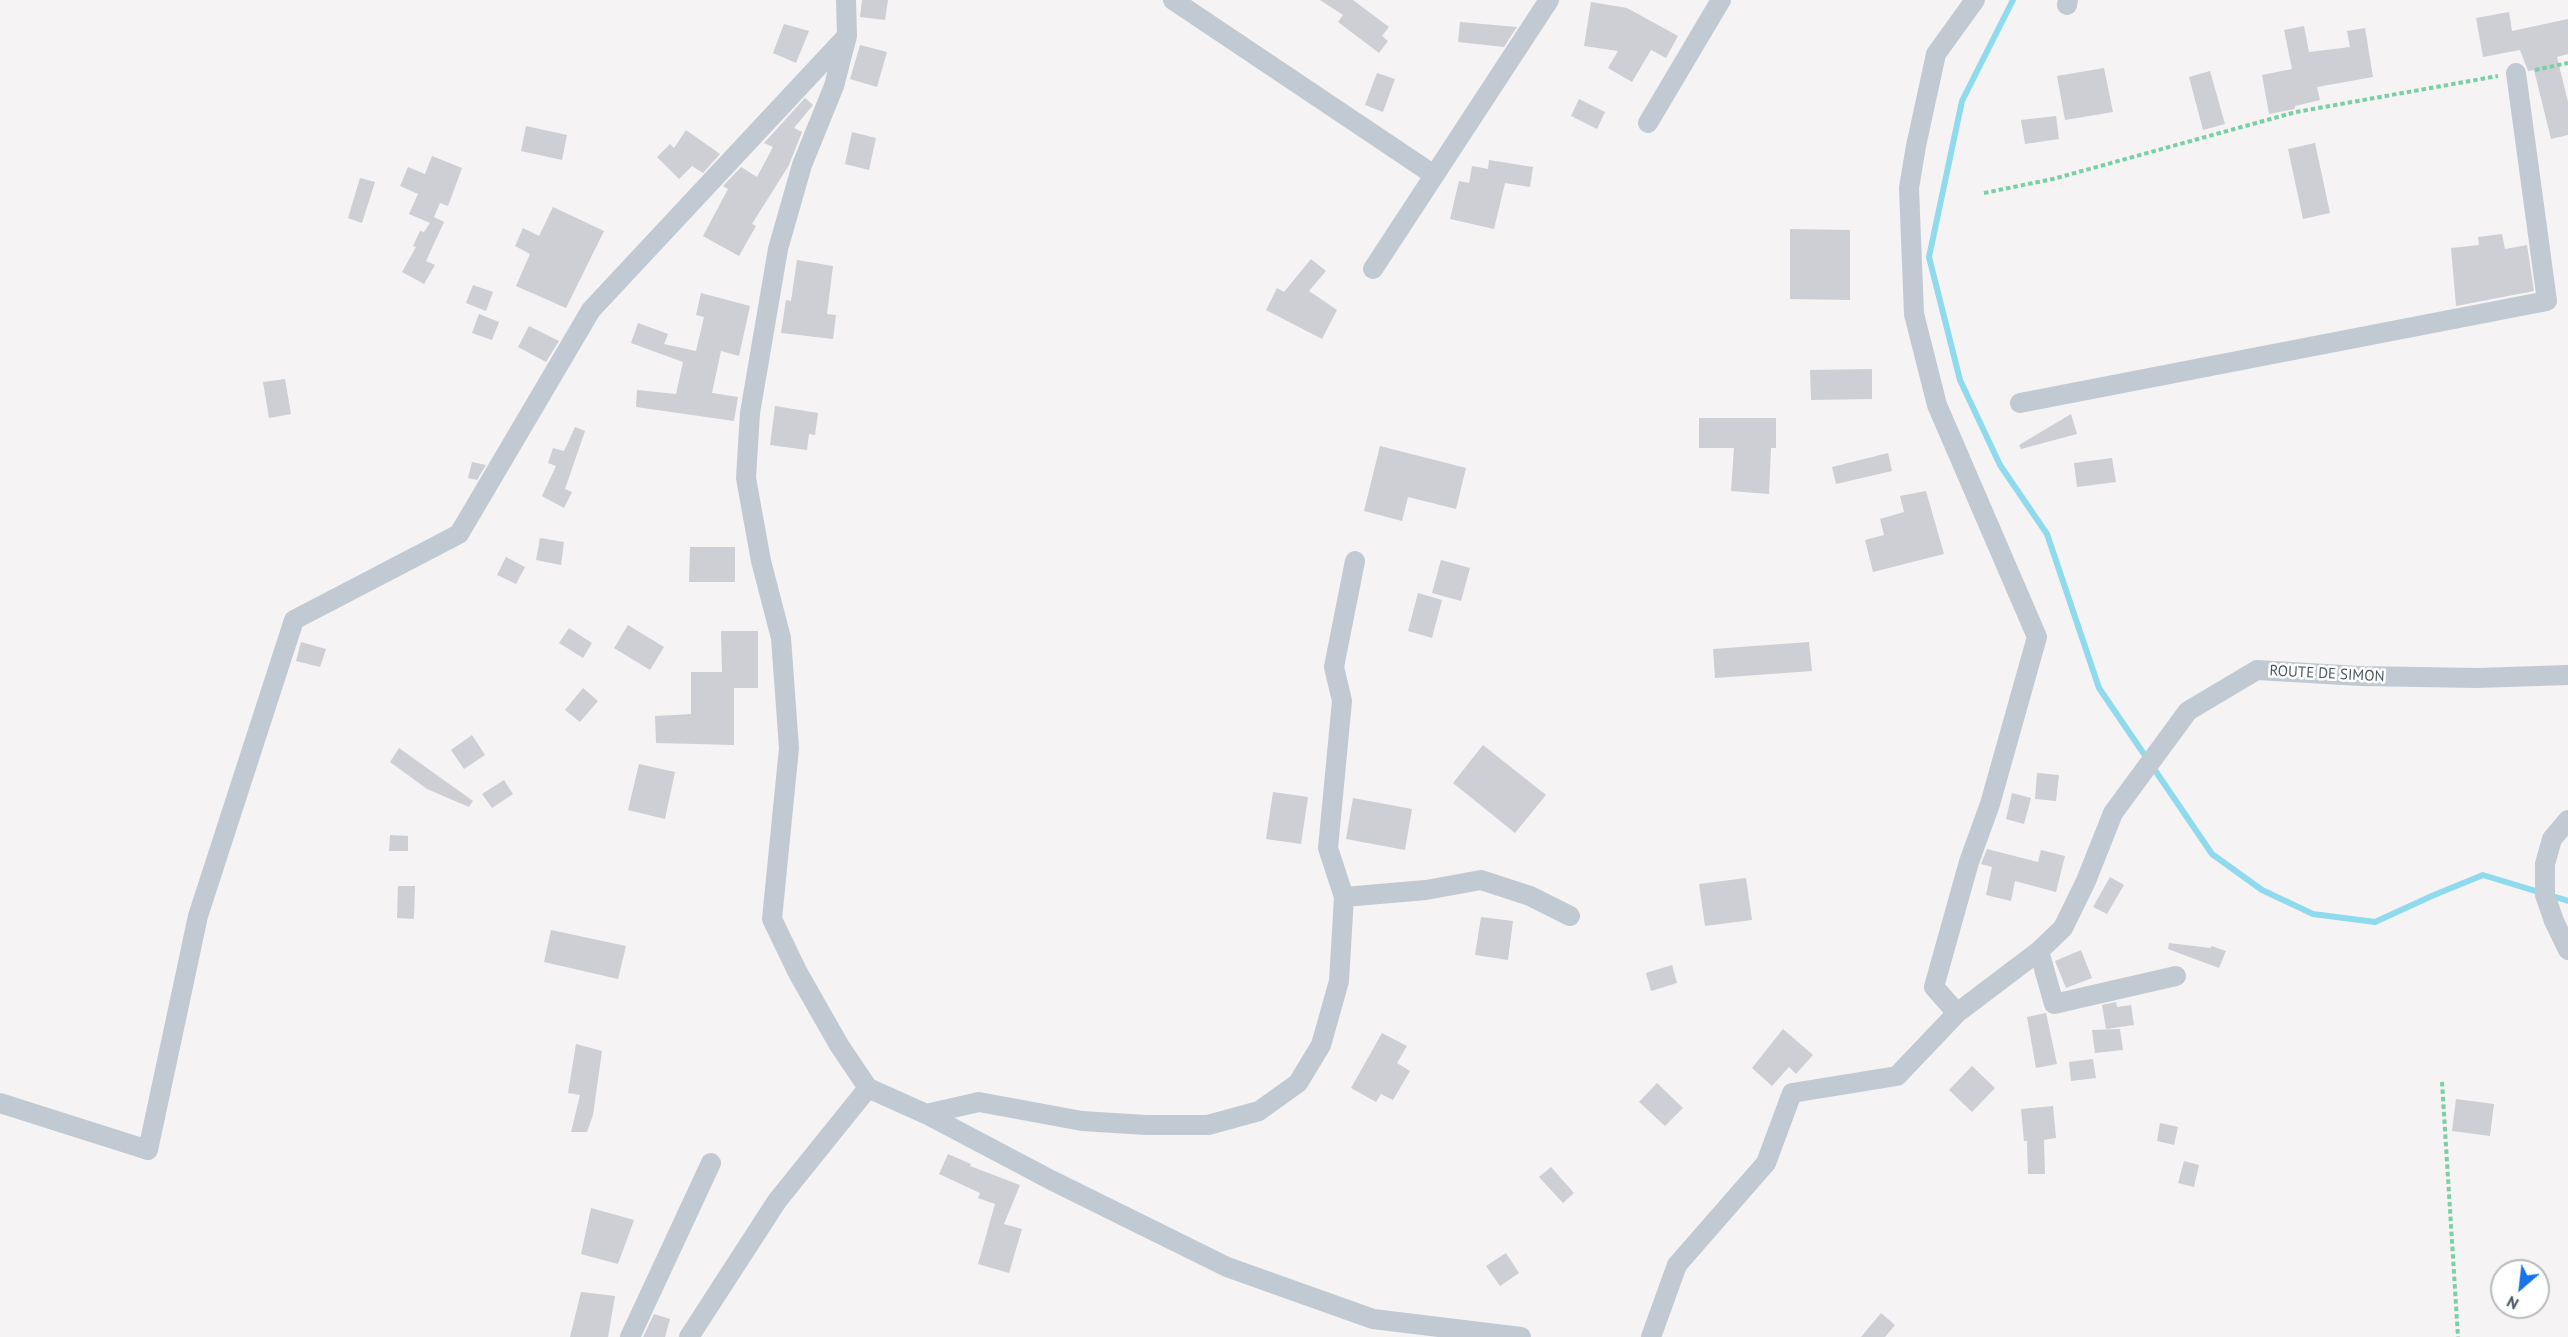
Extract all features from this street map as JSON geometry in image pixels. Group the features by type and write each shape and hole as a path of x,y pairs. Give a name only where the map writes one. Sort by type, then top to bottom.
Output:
{"street":[{"path":"846,0 847,36 834,86 802,165 778,249 750,413 746,478 761,561 781,638 789,748 772,919 827,1024 868,1088 926,1114 1050,1180 1227,1266 1373,1320 1521,1337"},
{"path":"1173,0 1434,175"},
{"path":"1373,269 1549,0"},
{"path":"1648,123 1721,0"},
{"path":"1957,1013 1934,987 1969,862 1990,804 2037,637 1937,405 1914,314 1909,188 1916,146 1936,54 1974,0"},
{"path":"0,1103 148,1150 198,916 294,620 459,534 591,310 847,36"},
{"path":"2020,403 2547,301 2516,73"},
{"path":"926,1114 979,1102 1082,1121 1146,1125 1208,1125 1259,1111 1298,1083 1321,1045 1339,981 1344,897 1328,848 1342,701 1334,667 1355,561"},
{"name":"ROUTE DE SIMON","path":"1651,1337 1677,1265 1766,1163 1792,1093 1897,1076 1957,1013 2039,951 2063,928 2086,881 2113,813 2187,711 2257,670 2360,676 2477,678 2568,675"},
{"path":"2568,820 2552,839 2545,864 2545,888 2554,921 2568,950"},
{"path":"1344,897 1426,890 1481,880 1530,896 1570,916"},
{"path":"2039,951 2054,1004 2176,976"},
{"path":"689,1337 777,1201 868,1088"},
{"path":"630,1337 711,1163"}],"path":[{"path":"1984,194 2053,179 2296,112 2568,63"},
{"path":"2442,1082 2458,1337"}],"building":[{"path":"862,0 888,0 885,20 860,17"},
{"path":"1320,0 1353,0 1389,27 1382,36 1388,41 1379,53 1338,22 1343,15"},
{"path":"1591,2 1627,8 1678,36 1666,58 1651,50 1632,82 1608,68 1618,51 1584,46"},
{"path":"2509,12 2512,31 2568,19 2568,54 2557,57 2568,102 2568,135 2551,139 2534,70 2528,71 2520,50 2483,57 2476,18"},
{"path":"1460,22 1517,27 1504,47 1458,42"},
{"path":"784,24 809,31 796,63 773,53"},
{"path":"2304,26 2309,52 2350,47 2347,31 2365,28 2373,77 2317,87 2320,100 2295,106 2295,109 2269,114 2262,75 2292,69 2284,30"},
{"path":"860,45 887,52 877,87 850,79"},
{"path":"2104,68 2113,112 2065,120 2057,76"},
{"path":"2210,71 2225,124 2203,130 2189,77"},
{"path":"1377,73 1395,79 1383,112 1365,105"},
{"path":"805,98 813,105 794,128 802,132 789,165 752,224 756,226 739,256 703,236 728,189 723,186 741,167 757,177 773,147 764,143"},
{"path":"1579,99 1605,112 1597,129 1571,116"},
{"path":"2056,116 2059,139 2025,144 2021,120"},
{"path":"526,126 567,135 562,160 521,151"},
{"path":"686,130 720,154 703,173 692,166 679,179 657,157 670,144 674,148"},
{"path":"852,132 876,138 869,170 845,164"},
{"path":"2315,143 2330,213 2303,219 2288,149"},
{"path":"432,156 462,168 448,206 440,203 434,217 444,222 426,261 435,265 424,284 402,272 416,247 413,246 420,231 424,232 430,223 409,214 418,194 400,186 408,167 425,174"},
{"path":"1489,160 1533,167 1530,187 1505,183 1494,229 1450,219 1459,181 1469,183 1472,166 1488,169"},
{"path":"360,178 375,182 362,223 348,218"},
{"path":"553,207 604,231 566,308 516,286 530,254 515,246 523,228 539,236"},
{"path":"1790,229 1850,230 1850,300 1790,299"},
{"path":"2502,234 2505,249 2527,245 2534,291 2456,306 2451,248 2479,245 2478,237"},
{"path":"1311,259 1326,271 1309,291 1337,310 1322,339 1266,310 1277,288 1284,292"},
{"path":"797,260 833,266 827,314 836,315 833,339 781,333 786,300 791,301"},
{"path":"473,285 493,292 486,311 466,303"},
{"path":"701,293 750,306 739,356 721,351 712,393 738,397 734,421 636,407 637,390 676,394 683,362 631,343 638,323 668,334 664,344 696,351 704,317 696,315"},
{"path":"479,314 499,322 492,340 472,333"},
{"path":"529,326 559,341 546,362 518,347"},
{"path":"1872,369 1872,399 1811,400 1810,370"},
{"path":"285,379 291,414 269,418 263,382"},
{"path":"775,406 818,413 815,435 809,434 807,450 770,445"},
{"path":"2071,414 2077,434 2021,449 2019,445"},
{"path":"1699,418 1776,418 1776,448 1771,448 1769,494 1731,491 1734,448 1699,448"},
{"path":"575,427 585,431 565,489 572,492 564,508 542,496 556,466 548,463 553,448 564,451"},
{"path":"1380,446 1466,468 1456,509 1408,497 1402,521 1364,511"},
{"path":"1888,453 1892,471 1836,484 1832,467"},
{"path":"2112,458 2116,482 2077,487 2074,463"},
{"path":"472,462 486,465 477,480 468,478"},
{"path":"1926,491 1944,554 1873,572 1865,540 1884,535 1880,519 1904,512 1900,496"},
{"path":"540,538 564,542 561,565 536,560"},
{"path":"690,547 735,547 735,582 689,582"},
{"path":"506,557 525,567 516,584 497,575"},
{"path":"1441,560 1470,568 1461,601 1432,593"},
{"path":"1418,593 1442,600 1432,638 1408,631"},
{"path":"628,625 664,647 650,670 614,648"},
{"path":"569,628 592,643 583,658 559,643"},
{"path":"721,631 758,631 758,688 734,688 734,745 656,743 655,716 691,714 691,672 722,672"},
{"path":"301,642 326,649 320,667 296,661"},
{"path":"1809,642 1812,671 1715,678 1713,649"},
{"path":"583,688 598,701 580,722 565,710"},
{"path":"472,735 485,755 464,769 451,750"},
{"path":"1483,745 1546,795 1515,833 1453,783"},
{"path":"399,748 473,801 469,807 427,789 390,762"},
{"path":"639,764 675,772 665,819 628,810"},
{"path":"2037,773 2059,775 2056,801 2035,799"},
{"path":"504,780 513,794 492,808 482,794"},
{"path":"1273,792 1308,797 1301,844 1266,839"},
{"path":"2012,793 2031,798 2024,824 2006,819"},
{"path":"1353,798 1412,809 1405,850 1346,839"},
{"path":"390,835 408,836 408,851 389,851"},
{"path":"1987,849 2038,862 2041,850 2065,856 2056,892 2015,881 2011,901 1986,895 1992,867 1981,864"},
{"path":"2110,877 2124,885 2107,914 2093,907"},
{"path":"1746,878 1752,920 1705,926 1699,884"},
{"path":"398,886 415,886 414,919 397,918"},
{"path":"1481,917 1513,921 1508,960 1475,955"},
{"path":"551,930 626,946 618,979 544,962"},
{"path":"2169,943 2211,948 2211,946 2226,951 2219,968 2168,949"},
{"path":"2081,950 2092,978 2066,988 2055,961"},
{"path":"1672,965 1677,983 1651,991 1646,973"},
{"path":"2116,1002 2117,1007 2131,1005 2134,1025 2106,1029 2102,1005"},
{"path":"2046,1013 2057,1064 2036,1068 2027,1017"},
{"path":"1783,1029 1813,1055 1796,1074 1789,1067 1772,1086 1752,1068"},
{"path":"2120,1029 2123,1050 2095,1053 2092,1030"},
{"path":"1382,1033 1407,1046 1397,1063 1410,1071 1393,1100 1381,1094 1376,1102 1351,1088"},
{"path":"576,1044 602,1051 593,1115 587,1132 571,1132 580,1095 568,1093"},
{"path":"2093,1059 2096,1078 2071,1081 2069,1062"},
{"path":"1972,1066 1995,1088 1972,1112 1949,1090"},
{"path":"1657,1083 1683,1108 1665,1126 1639,1102"},
{"path":"2456,1099 2494,1104 2490,1136 2452,1131"},
{"path":"2053,1106 2056,1138 2044,1140 2045,1174 2028,1174 2027,1141 2024,1141 2021,1109"},
{"path":"2160,1123 2178,1127 2174,1145 2157,1141"},
{"path":"948,1154 971,1164 970,1166 1020,1185 1004,1224 1022,1229 1009,1273 978,1264 995,1204 978,1198 980,1193 939,1174"},
{"path":"2184,1161 2199,1165 2194,1187 2178,1183"},
{"path":"1551,1167 1574,1193 1563,1203 1539,1177"},
{"path":"591,1208 634,1220 618,1264 581,1254"},
{"path":"1506,1253 1519,1273 1500,1286 1486,1266"},
{"path":"581,1292 615,1296 608,1337 570,1337"},
{"path":"1881,1313 1895,1325 1885,1337 1861,1337"},
{"path":"654,1314 670,1319 665,1337 643,1337"}],"waterway":[{"path":"2013,0 1962,101 1929,257 1960,380 2000,465 2047,534 2099,688 2212,854 2262,890 2313,914 2375,922 2483,875 2568,901"}]}
